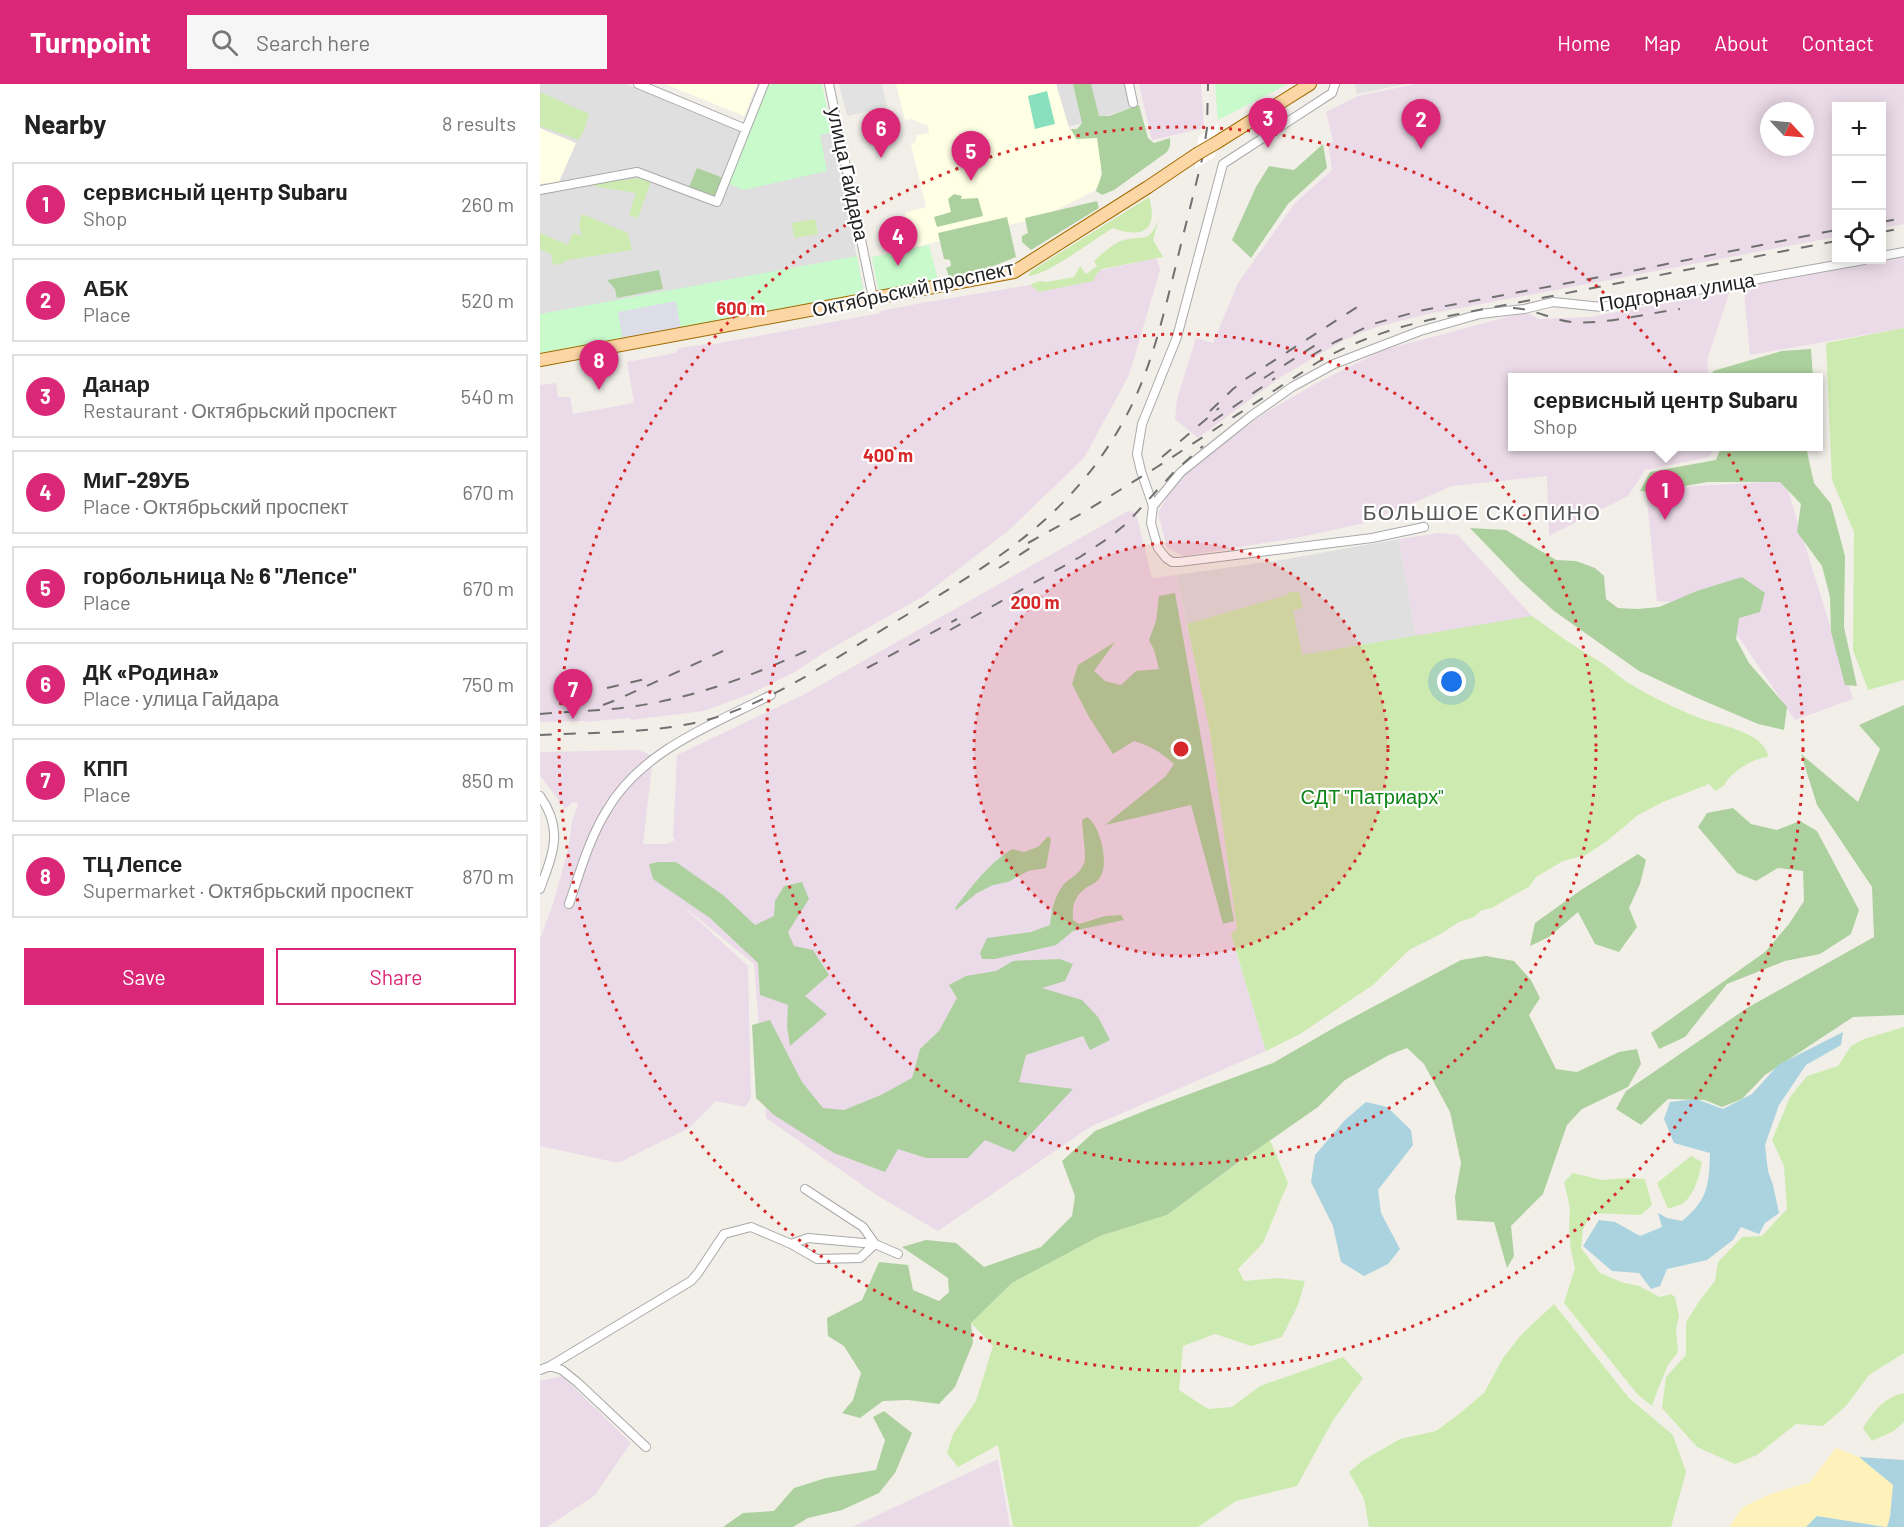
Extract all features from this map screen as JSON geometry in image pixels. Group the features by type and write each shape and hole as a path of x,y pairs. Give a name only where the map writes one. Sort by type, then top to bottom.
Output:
{"main road":[{"name":"Октябрьский проспект","path":"540,360 1014,272 1310,84"}],"street":[{"path":"638,84 746,129"},
{"path":"540,190 637,172 717,201 764,84"},
{"name":"улица Гайдара","path":"829,84 873,298"},
{"path":"1129,84 1133,103"},
{"path":"1335,84 1332,93 1222,164 1176,337 1142,424 1137,454 1153,506 1151,523 1158,548 1172,562 1372,538 1424,527"},
{"path":"1886,255 1904,252"},
{"name":"Подгорная улица","path":"1153,506 1181,472 1278,397 1334,364 1420,331 1480,314 1524,309 1553,302 1602,307 1842,264"},
{"path":"569,904 596,830 614,797 629,779 667,748 771,695"},
{"path":"540,796 553,819 555,834 553,850 540,889"},
{"path":"805,1189 863,1227 875,1244"},
{"path":"540,1370 690,1281 698,1274 724,1234 751,1227 791,1244 817,1259 860,1258 875,1244"},
{"path":"791,1244 808,1238 875,1244 898,1254"},
{"path":"550,1366 562,1370 577,1382 646,1447"}],"shaded area":[{"path":"540,84 626,84 748,134 821,84 864,297 540,356"},
{"path":"665,84 757,84 744,116"},
{"path":"839,84 882,84 887,107 847,116"},
{"path":"896,84 1056,84 1070,131 1099,129 1104,157 1101,162 1100,183 1094,191 1042,217 915,247 915,243 911,243 905,213 926,207 911,144 915,143 917,135 929,133 928,126 911,119 905,120"},
{"path":"1056,84 1126,84 1132,108 1068,127"},
{"path":"1139,84 1201,84 1204,128 1152,140"},
{"path":"1355,84 1406,84 1357,94"},
{"path":"1416,84 1904,84 1904,224 1886,227 1886,102 1832,102 1832,238 1428,314 1380,326 1346,339 1281,377 1198,438 1175,419 1177,399 1196,338 1213,343 1238,283 1295,203 1332,170 1328,144 1333,142 1326,112 1358,96"},
{"path":"540,128 576,143 559,182 540,184"},
{"path":"1904,257 1904,328 1750,355 1743,282 1859,264 1886,264 1886,260"},
{"path":"1157,258 1160,270 1131,369 1084,458 1007,532 922,597 825,652 795,672 752,693 704,711 631,720 630,718 585,722 540,722 540,385 556,383 558,397 570,397 573,414 634,403 627,362 675,353 679,348 709,345 881,313 881,311 927,302 1030,285 1040,292 1102,270"},
{"path":"1730,291 1707,360 1709,373 1508,373 1508,451 1713,451 1709,457 1645,470 1628,496 1549,536 1547,476 1452,486 1369,522 1296,538 1184,556 1167,548 1158,513 1177,479 1263,414 1313,385 1383,350 1526,312 1539,319 1590,317"},
{"path":"676,301 681,330 623,341 618,312"},
{"path":"1785,481 1853,699 1795,720 1717,605 1657,601 1646,489"},
{"path":"1128,511 1134,512 1137,517 1152,578 1176,575 1210,732 1237,929 1231,935 1266,1051 1090,1127 938,1231 878,1196 766,1118 754,964 677,901 748,966 751,1099 745,1107 716,1101 689,1128 618,1163 540,1146 540,939 553,904 578,804 573,802 565,809 540,775 540,752 639,750 655,757 643,844 667,844 675,840 673,837 677,755 805,694"},
{"path":"1439,533 1458,535 1532,616 1416,636 1399,539"},
{"path":"1399,539 1416,636 1302,655 1289,595 1187,624 1176,575 1287,559"},
{"path":"562,1376 631,1443 594,1496 547,1527 540,1527 540,1381"},
{"path":"998,1459 1010,1527 852,1527"}],"green space":[{"path":"764,84 822,84 832,132 820,135 827,171 743,190 725,182"},
{"path":"1073,84 1091,84 1099,116 1109,116 1139,105 1148,138 1154,143 1170,138 1167,152 1114,190 1102,195 1096,191 1102,174 1097,138 1076,139 1071,129 1077,129 1082,123"},
{"path":"1215,84 1288,84 1218,120"},
{"path":"1047,91 1055,124 1035,129 1028,96"},
{"path":"540,92 589,114 579,140 540,126"},
{"path":"1323,144 1327,168 1288,204 1251,258 1232,240 1256,187 1269,166 1294,170"},
{"path":"697,168 726,179 719,197 689,187"},
{"path":"639,178 651,181 638,218 629,215 636,193 593,186 593,184"},
{"path":"954,194 962,196 961,199 978,198 983,216 937,227 934,217 951,212 948,199"},
{"path":"1149,197 1152,218 1146,229 1132,233 1113,228 1058,264 1028,276 1031,271"},
{"path":"1097,201 1099,208 1031,250 1022,242 1022,236 1028,233 1025,218"},
{"path":"582,214 628,233 632,250 567,260 553,265 551,254 540,249 540,233 568,245 573,233 582,236 579,225"},
{"path":"1007,217 1016,257 991,267 949,277 946,268 951,266 950,260 944,259 938,233"},
{"path":"815,219 818,234 794,238 792,223"},
{"path":"1159,219 1153,240 1163,257 1102,269 1093,281 1039,292 1030,285 1039,281 1047,282 1074,277 1080,266 1086,274 1097,266 1094,261 1110,247 1121,241 1148,236"},
{"path":"929,245 938,280 883,291 878,289 872,257"},
{"path":"857,256 864,297 540,357 540,314"},
{"path":"659,270 663,289 617,298 615,289 607,280"},
{"path":"1904,328 1904,680 1868,690 1853,650 1854,532 1832,480 1826,343"},
{"path":"1811,349 1813,373 1713,373 1713,371 1782,351"},
{"path":"1719,451 1807,451 1814,483 1831,504 1845,556 1844,627 1857,686 1845,685 1831,632 1830,597 1822,566 1797,532 1801,504 1780,482 1708,482 1651,492 1640,491 1650,472 1716,460"},
{"path":"1470,528 1506,530 1556,560 1576,561 1595,568 1604,576 1606,599 1618,608 1659,607 1697,591 1742,577 1765,593 1760,612 1739,618 1736,639 1749,663 1787,707 1784,730 1758,724 1639,671 1554,611 1520,580"},
{"name":"СДТ \"Патриарх\"","path":"1288,592 1299,592 1303,608 1293,610 1302,655 1532,616 1635,687 1697,717 1748,735 1764,747 1768,755 1740,769 1715,791 1709,784 1663,802 1638,815 1586,855 1563,861 1536,877 1529,887 1409,950 1373,985 1300,1034 1266,1051 1231,934 1237,929 1210,732 1187,624 1288,595"},
{"path":"1175,593 1234,921 1223,924 1191,805 1105,825 1166,776 1174,764 1155,750 1134,741 1113,754 1089,717 1072,684 1078,665 1115,642 1094,671 1105,681 1121,685 1136,671 1159,669 1149,640 1156,621 1159,596"},
{"path":"1904,705 1904,1015 1853,1017 1765,1075 1742,1099 1722,1107 1705,1100 1668,1099 1641,1125 1616,1109 1626,1091 1747,1008 1874,937 1872,887 1817,805 1801,754 1858,802 1880,749 1859,725"},
{"path":"1733,808 1751,824 1777,830 1800,821 1817,831 1859,910 1851,934 1820,954 1785,961 1727,984 1685,1037 1659,1049 1651,1033 1765,952 1789,924 1804,901 1803,871 1778,868 1756,881 1737,873 1698,827 1707,813"},
{"path":"1087,817 1100,837 1104,865 1098,880 1079,894 1073,910 1073,920 1079,924 1105,916 1121,915 1124,920 1073,931 1056,945 995,959 982,959 980,953 987,938 1031,932 1050,925 1052,909 1058,893 1084,863 1082,820"},
{"path":"1048,836 1051,839 1046,868 1028,871 1008,882 993,885 977,893 956,910 955,908 974,884 1004,855 1012,849 1024,852 1038,847"},
{"path":"1638,854 1646,860 1640,884 1629,908 1637,927 1619,952 1595,944 1578,912 1549,937 1530,946 1535,923 1581,890"},
{"path":"676,862 723,895 755,925 774,916 775,901 784,886 802,882 809,899 788,932 794,946 813,950 829,975 805,996 827,1014 790,1046 787,1026 788,1005 760,995 758,963 710,918 653,879 649,864"},
{"path":"1486,956 1514,961 1531,980 1540,998 1529,1015 1556,1069 1577,1072 1619,1052 1637,1049 1641,1064 1628,1087 1582,1109 1567,1125 1543,1194 1511,1226 1514,1256 1507,1268 1494,1222 1457,1220 1455,1197 1461,1163 1450,1112 1424,1064 1407,1048 1389,1055 1345,1080 1318,1107 1167,1215 1100,1236 1012,1283 971,1323 973,1343 955,1387 939,1404 908,1400 883,1401 860,1418 842,1413 853,1400 861,1373 844,1346 828,1336 827,1318 862,1300 879,1262 908,1265 913,1290 939,1301 949,1292 948,1278 902,1247 926,1240 956,1243 984,1267 1041,1247 1072,1216 1075,1196 1062,1161 1095,1131 1273,1063 1461,960"},
{"path":"1060,959 1073,964 1065,981 1042,988 1082,1000 1098,1017 1110,1040 1090,1050 1083,1036 1026,1055 1019,1082 1073,1089 1014,1152 985,1140 968,1158 926,1158 898,1149 885,1172 834,1153 774,1115 756,1098 752,1025 770,1020 802,1082 823,1108 844,1110 881,1095 912,1078 920,1049 939,1031 957,998 949,985 966,976 996,971 1013,961"},
{"path":"1904,1027 1904,1353 1869,1375 1846,1406 1823,1426 1796,1424 1757,1455 1735,1464 1697,1447 1662,1408 1666,1377 1686,1355 1686,1322 1715,1281 1718,1262 1742,1237 1762,1236 1787,1209 1784,1166 1772,1140 1790,1097 1807,1076 1838,1066 1851,1046 1864,1039"},
{"path":"1270,1140 1288,1183 1263,1243 1238,1269 1244,1281 1277,1278 1305,1281 1298,1305 1282,1337 1251,1346 1215,1334 1183,1346 1179,1390 1208,1409 1232,1407 1260,1386 1343,1357 1363,1378 1332,1422 1297,1486 1236,1501 1198,1527 1013,1527 998,1445 958,1467 947,1453 953,1434 976,1401 993,1346 971,1323 1012,1283 1100,1236 1167,1215"},
{"path":"1691,1156 1702,1162 1696,1185 1681,1205 1668,1209 1657,1183"},
{"path":"1573,1173 1602,1180 1645,1179 1652,1205 1641,1215 1592,1213 1583,1229 1581,1248 1600,1273 1621,1282 1639,1286 1660,1297 1671,1294 1675,1297 1679,1316 1676,1329 1678,1352 1668,1365 1652,1406 1638,1395 1564,1303 1575,1268 1569,1229 1570,1208 1564,1182"},
{"path":"1554,1304 1629,1398 1673,1435 1686,1472 1671,1527 1369,1527 1364,1499 1349,1472 1362,1461 1400,1439 1436,1431 1459,1414 1484,1393 1503,1358 1521,1335"},
{"path":"1904,1393 1904,1422 1894,1431 1872,1441 1863,1428 1867,1422 1885,1402"},
{"path":"884,1411 912,1433 895,1473 879,1493 842,1510 808,1518 793,1527 723,1527 743,1513 774,1511 794,1488 826,1478 876,1470 885,1440 873,1417"}],"sand":[{"path":"1836,1448 1859,1457 1893,1485 1887,1527 1817,1516 1806,1527 1729,1527 1743,1507 1771,1494 1810,1482"}],"water":[{"path":"1843,1032 1841,1045 1806,1065 1779,1105 1765,1145 1768,1171 1779,1213 1765,1223 1759,1234 1741,1227 1733,1240 1707,1260 1667,1269 1660,1286 1651,1289 1639,1273 1612,1271 1583,1246 1599,1220 1615,1222 1640,1236 1662,1227 1658,1213 1667,1218 1682,1221 1702,1199 1708,1183 1710,1153 1674,1143 1664,1119 1670,1102 1696,1099 1723,1109 1752,1094 1778,1065"},
{"path":"1366,1102 1387,1107 1411,1130 1413,1145 1378,1190 1381,1213 1400,1249 1388,1264 1364,1276 1341,1262 1333,1226 1311,1182 1315,1155 1345,1120"},
{"path":"1859,1457 1904,1460 1904,1527 1887,1527 1893,1485"},
{"path":"1817,1516 1885,1527 1806,1527"}],"pier":[{"path":"1218,124 1215,157 1195,169 1199,136"}],"railway":[{"path":"540,735 672,727 714,718 757,702 818,669 984,567 1046,519 1075,490 1101,458 1124,420 1141,384 1165,308 1203,155 1207,128 1208,84"},
{"path":"1886,221 1904,218"},
{"path":"1886,231 1904,228"},
{"path":"1311,356 1373,324 1419,311 1832,231"},
{"path":"1028,543 1086,511 1157,467 1318,362 1376,335 1438,318 1832,242"},
{"path":"1210,411 1247,378 1362,304"},
{"path":"1513,308 1572,322 1612,320 1680,309"},
{"path":"1264,378 1317,344"},
{"path":"1213,421 1275,378"},
{"path":"1162,457 1219,408"},
{"path":"950,630 1080,557 1110,537 1127,523 1174,472 1203,446"},
{"path":"999,568 1038,543"},
{"path":"867,668 957,619"},
{"path":"603,705 723,651"},
{"path":"540,714 624,708 680,697 744,677 806,651"},
{"path":"607,688 650,678"}],"place":[{"name":"Данар","path":"1268,148"},
{"name":"АБК","path":"1421,149"},
{"name":"ДК «Родина»","path":"881,158"},
{"name":"горбольница № 6 \"Лепсе\"","path":"971,181"},
{"name":"МиГ-29УБ","path":"898,266"},
{"name":"ТЦ Лепсе","path":"599,390"},
{"name":"сервисный центр Subaru","path":"1665,520"},
{"name":"КПП","path":"573,719"}],"district":[{"name":"БОЛЬШОЕ СКОПИНО","path":"1482,513"}]}
